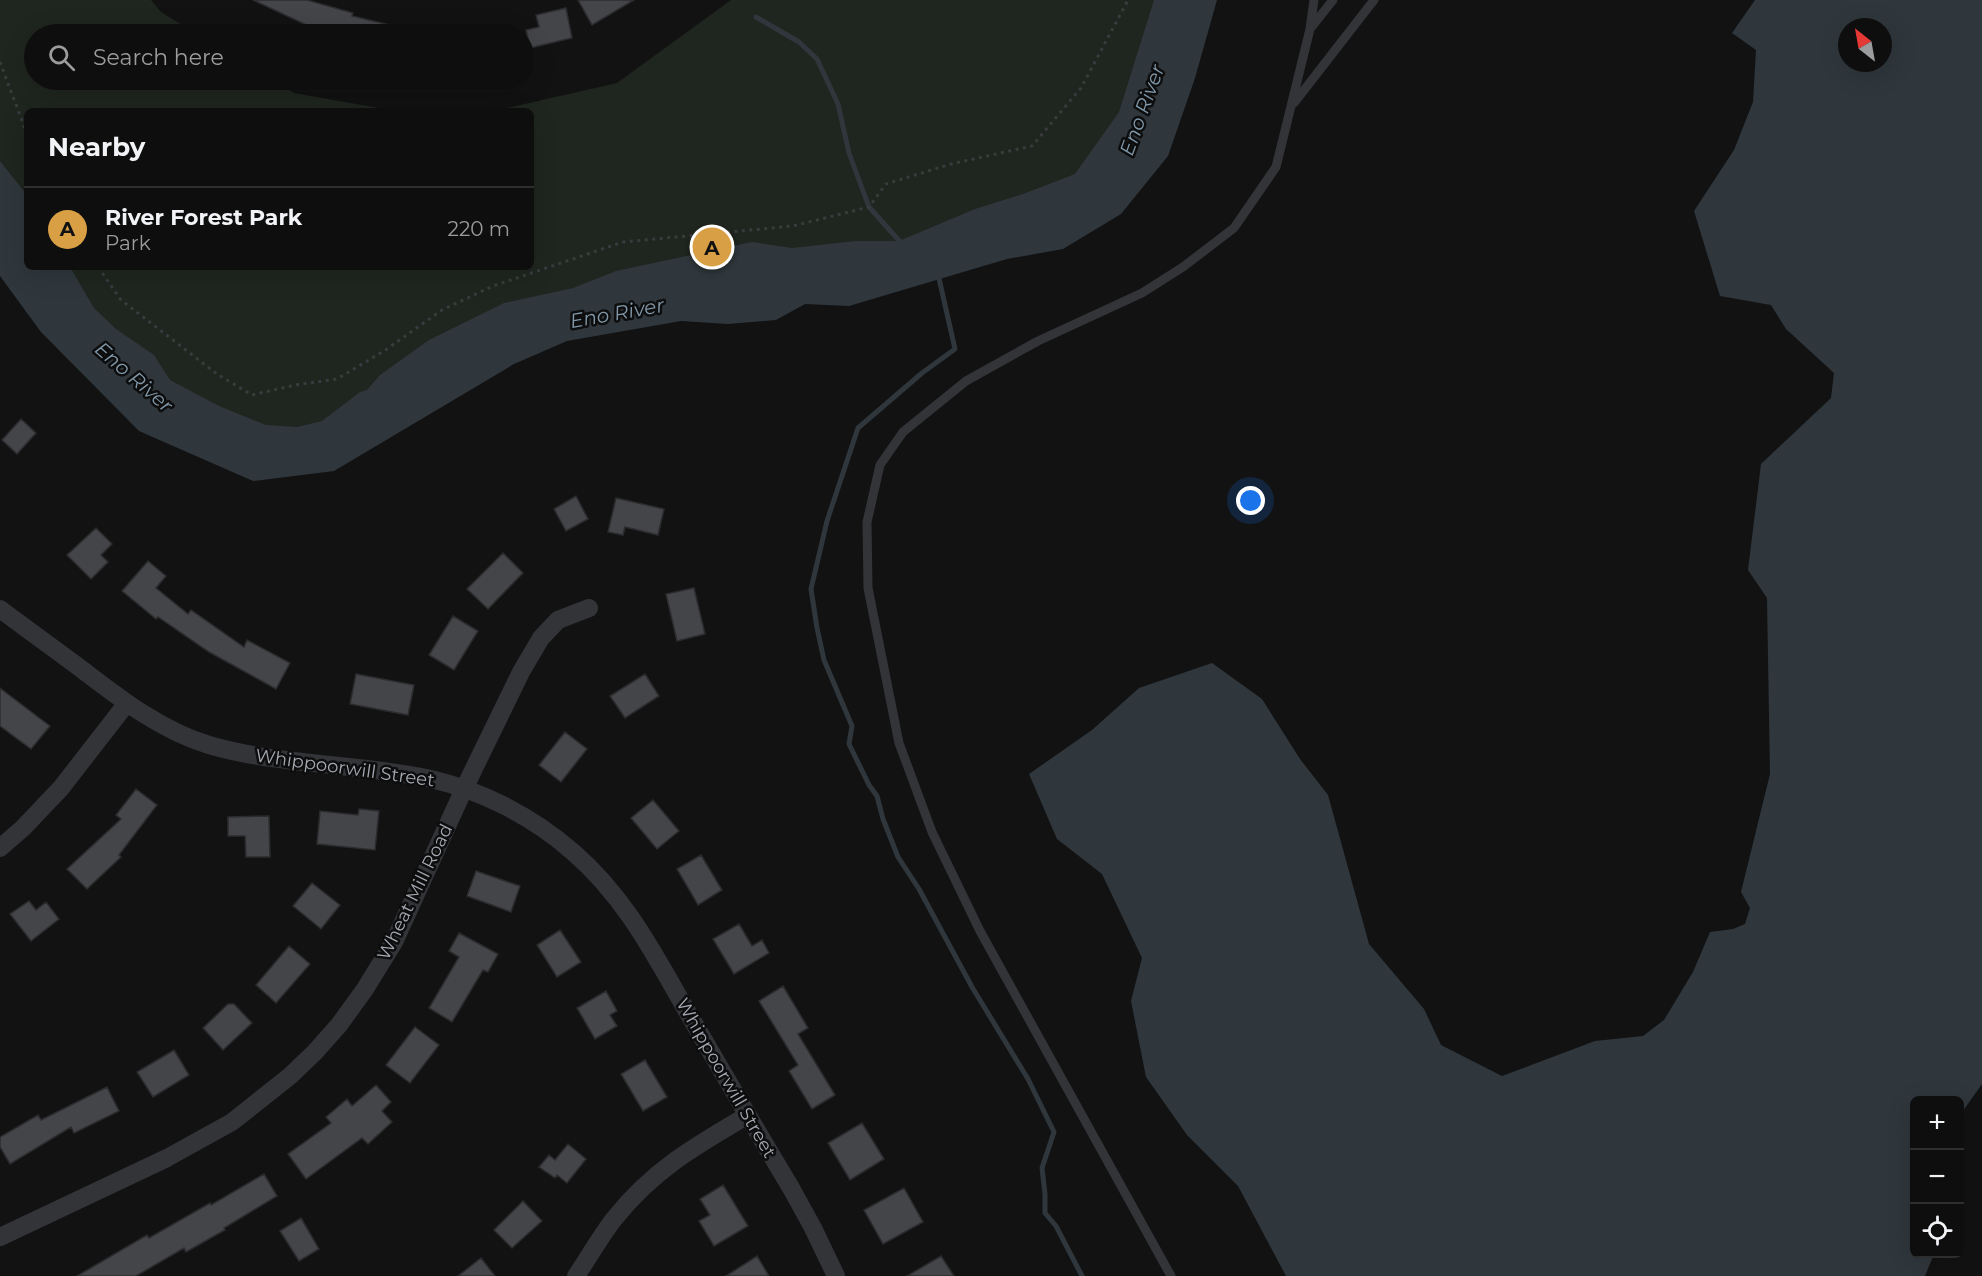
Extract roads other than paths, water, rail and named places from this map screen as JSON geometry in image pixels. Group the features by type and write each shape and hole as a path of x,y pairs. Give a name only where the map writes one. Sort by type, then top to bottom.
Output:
{"street":[{"name":"Wheat Mill Road","path":"0,1237 167,1158 224,1127 260,1101 315,1052 339,1025 394,942 464,789 521,672 541,638 558,620 589,608"},
{"name":"Whippoorwill Street","path":"0,609 127,703 178,733 207,745 251,755 431,779 499,802 572,851 608,887 642,931 813,1228 836,1276"},
{"path":"0,848 62,788 127,703"},
{"path":"576,1276 614,1219 659,1172 686,1151 748,1115"}],"lane":[{"path":"1171,1276 980,931 932,832 899,743 868,588 867,522 880,465 903,432 966,381 1038,341 1142,293 1183,267 1234,228 1276,167 1310,29 1314,0"},
{"path":"1310,29 1332,0"},
{"path":"1290,108 1374,0"}],"water":[{"name":"Eno River","path":"1154,0 1217,0 1195,78 1168,156 1121,214 1063,249 1007,259 849,306 805,304 776,320 728,324 681,321 567,341 514,364 334,471 253,481 139,431 41,332 0,276 0,161 24,191 24,270 72,270 94,308 116,329 154,355 170,380 219,406 266,425 297,427 322,421 360,392 367,390 380,375 429,340 504,303 573,288 616,271 752,242 792,248 855,241 899,241 975,209 1023,194 1075,174 1119,112"},
{"path":"1755,0 1982,0 1982,1084 1964,1109 1964,1096 1910,1096 1910,1258 1932,1258 1925,1276 1286,1276 1238,1186 1187,1135 1146,1077 1131,1001 1142,958 1102,874 1057,839 1029,774 1092,730 1139,688 1212,663 1262,699 1300,759 1328,795 1369,944 1424,1009 1441,1045 1502,1076 1595,1041 1643,1036 1664,1020 1693,972 1710,932 1733,929 1745,924 1750,908 1741,892 1770,774 1767,598 1748,570 1761,464 1831,398 1834,373 1786,329 1771,305 1720,296 1694,211 1734,150 1753,102 1756,50 1732,33"}],"waterway":[{"path":"756,17 799,42 817,59 838,104 849,153 869,207 903,245"},
{"path":"938,274 955,349 922,373 858,428 827,521 811,589 824,660 852,726 849,744 869,785 877,796 883,819 898,857 919,889 972,987 1028,1079 1054,1132 1042,1168 1045,1213 1056,1226 1082,1276"}],"place":[{"name":"River Forest Park","path":"712,247"}]}
